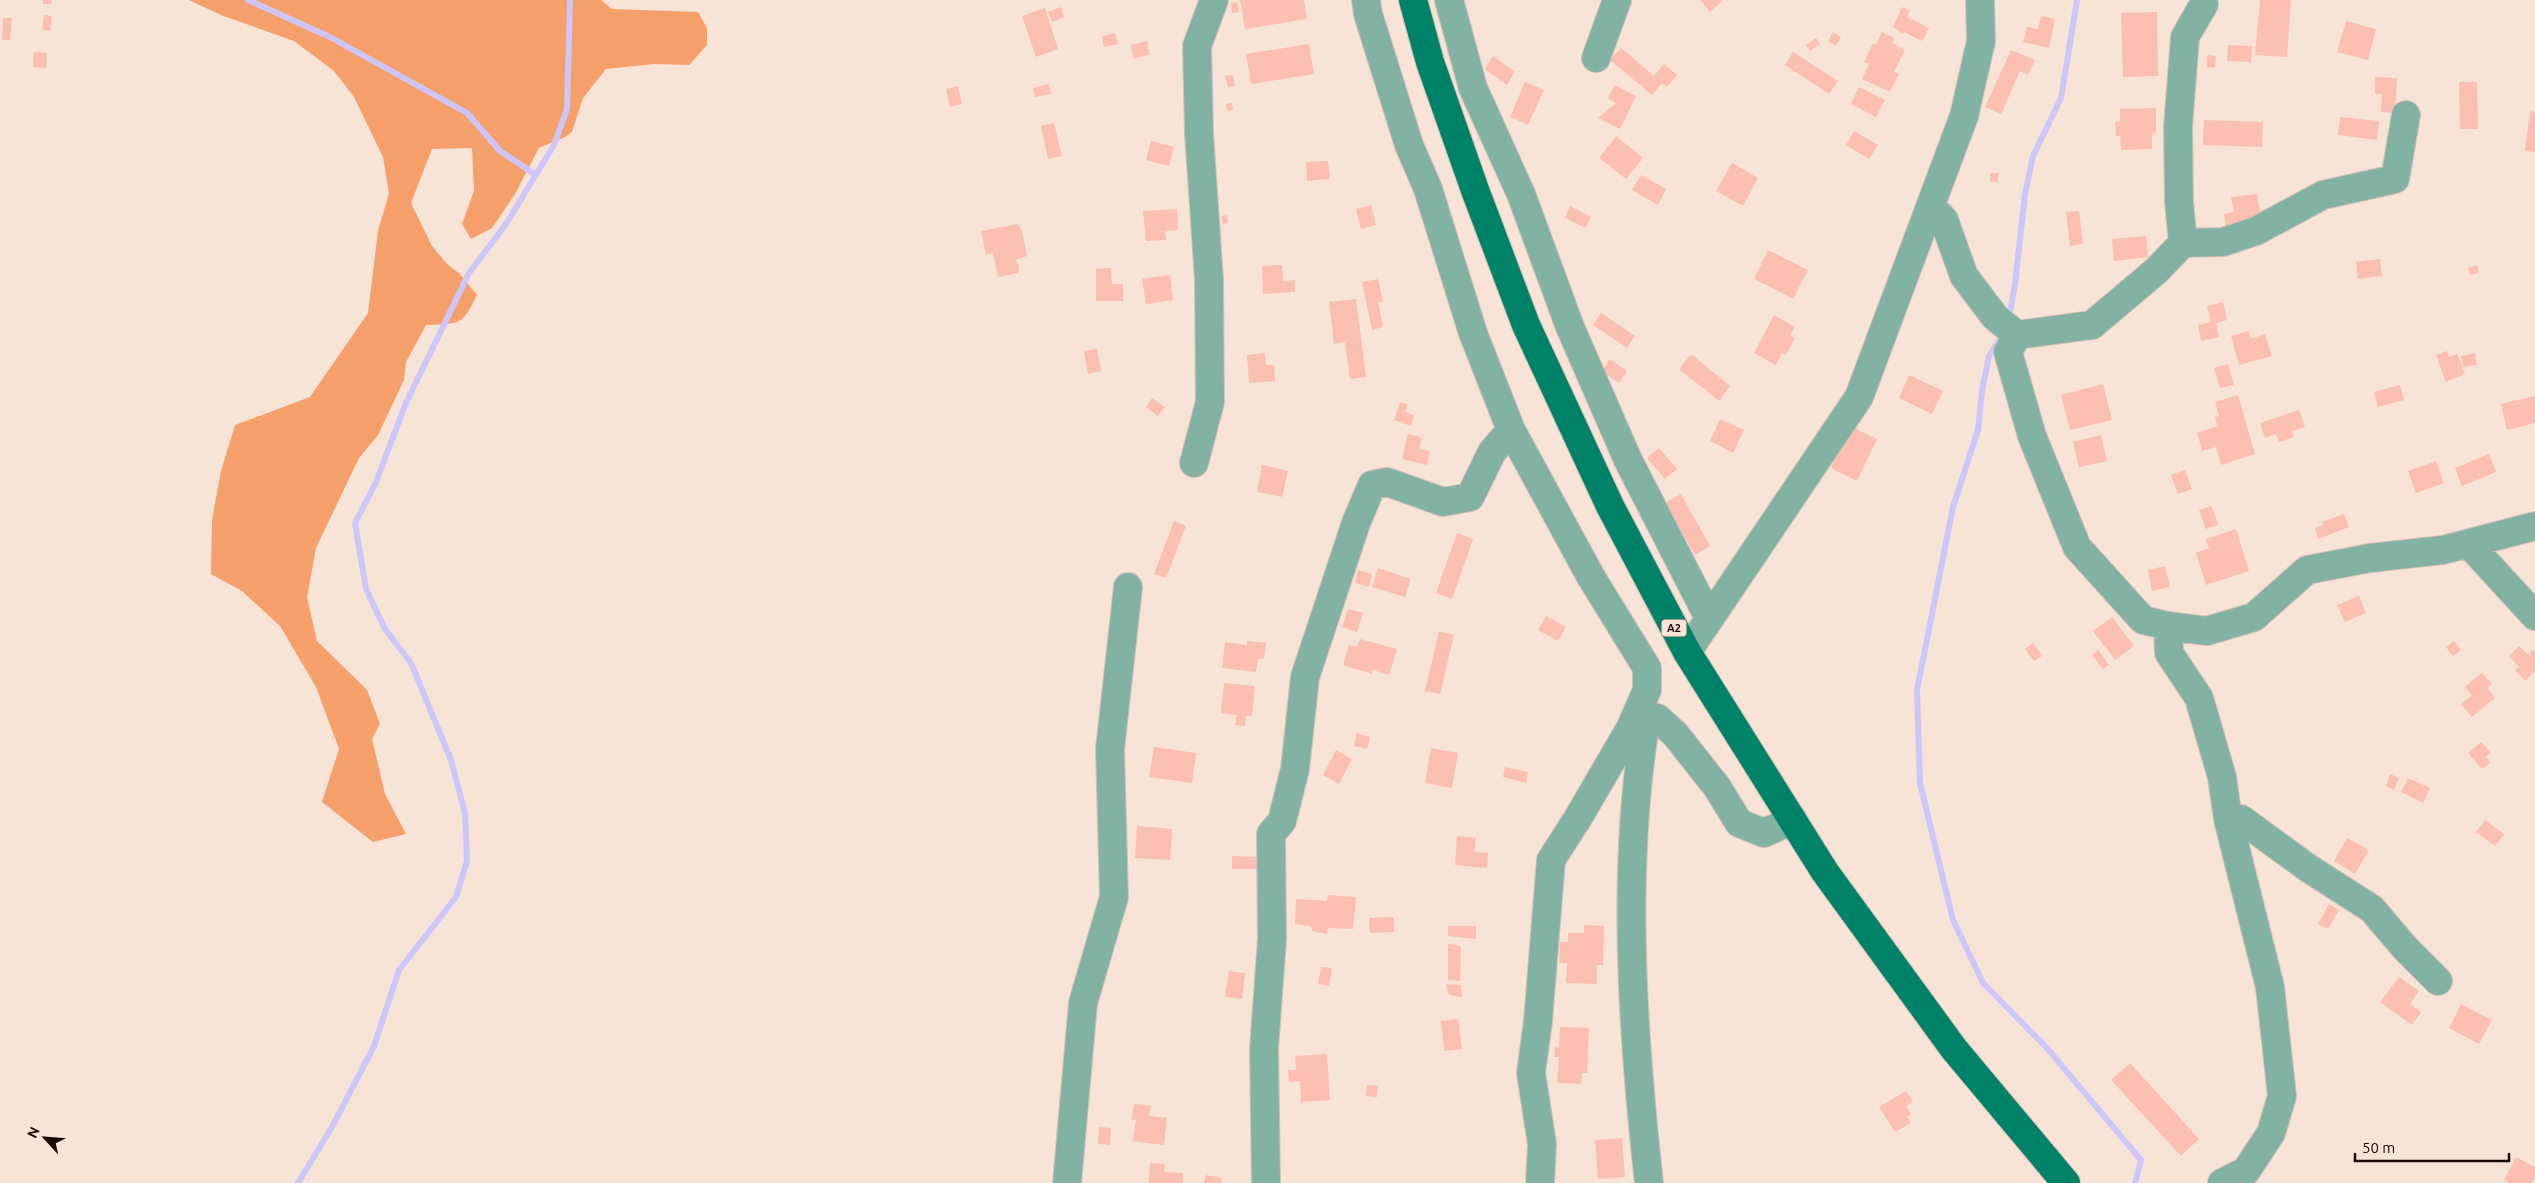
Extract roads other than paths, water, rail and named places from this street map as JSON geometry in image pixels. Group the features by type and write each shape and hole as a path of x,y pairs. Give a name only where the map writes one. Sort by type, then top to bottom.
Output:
{"main road":[{"name":"A2","path":"1413,0 1430,62 1475,190 1526,325 1610,506 1687,652 1825,872 1954,1048 2066,1183"}],"street":[{"path":"1194,463 1210,402 1210,280 1199,133 1197,46 1214,0"},
{"path":"1366,0 1368,14 1409,145 1428,189 1473,333 1510,430 1591,577 1647,668 1647,690 1634,720 1578,818 1551,860 1538,1021 1531,1073 1542,1144 1540,1183"},
{"path":"1449,0 1473,88 1521,194 1570,327 1628,460 1709,618"},
{"path":"1596,58 1618,0"},
{"path":"1687,652 1859,397 1964,116 1981,41 1980,0"},
{"path":"2183,243 2179,202 2178,127 2185,37 2204,4"},
{"path":"1931,206 1944,220 1964,276 1995,317 2017,335 2092,325 2156,271 2183,243 2223,242 2256,231 2323,195 2395,180 2406,115"},
{"path":"2017,335 2008,352 2032,436 2077,547 2143,620 2168,626 2207,631 2254,617 2307,570 2370,558 2443,550 2535,526"},
{"path":"1266,1183 1264,1049 1272,939 1271,834 1282,821 1295,769 1304,677 1356,522 1372,485 1387,482 1443,502 1470,497 1492,452 1510,430"},
{"path":"2469,544 2535,616"},
{"path":"1067,1183 1083,1003 1114,897 1110,749 1128,586"},
{"path":"2168,626 2169,653 2199,698 2222,776 2228,818 2270,987 2282,1096 2271,1133 2246,1171 2222,1183"},
{"path":"1634,720 1657,718 1676,734 1717,787 1739,823 1764,833 1792,820"},
{"path":"1634,720 1643,739 1635,795 1632,976 1649,1183"},
{"path":"2228,818 2241,819 2308,868 2372,909 2405,948 2438,981"}],"waterway":[{"path":"248,0 330,37 467,113 500,151 536,175"},
{"path":"298,1183 332,1127 374,1046 399,970 456,897 467,861 465,813 451,760 411,663 385,629 366,589 355,523 376,482 406,403 469,273 506,224 554,145 567,109 570,0"},
{"path":"2009,319 2015,284 2025,194 2033,156 2061,98 2077,0"},
{"path":"2001,337 1989,356 1982,391 1978,430 1953,507 1917,690 1920,783 1953,920 1983,983 2046,1047 2141,1160 2135,1183"}]}
